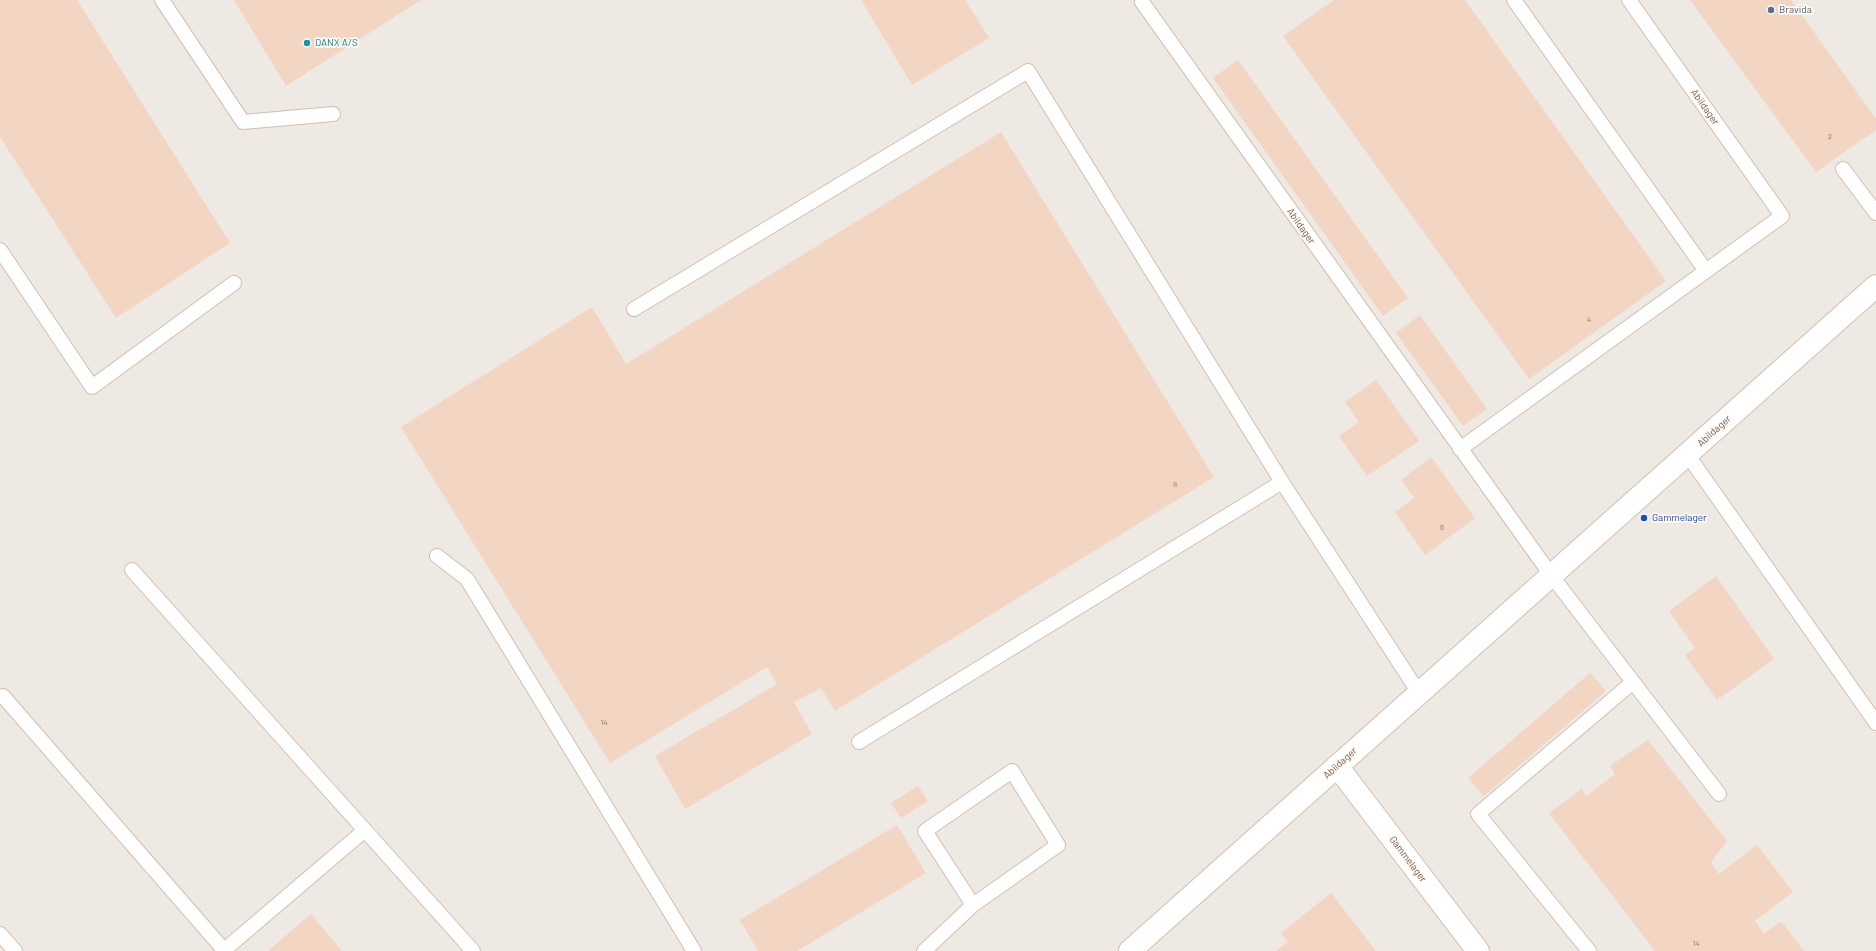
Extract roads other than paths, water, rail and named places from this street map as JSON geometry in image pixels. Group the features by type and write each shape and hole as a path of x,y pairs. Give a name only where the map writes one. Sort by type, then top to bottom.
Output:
{"street":[{"name":"Abildager","path":"1130,951 1876,286"},
{"name":"Gammelager","path":"1337,766 1478,951"}],"lane":[{"path":"162,0 243,122 333,114"},
{"path":"1514,0 1706,271"},
{"name":"Abildager","path":"1460,449 1782,216 1629,0"},
{"name":"Abildager","path":"1142,2 1551,575"},
{"path":"634,309 1028,71 1282,482 1419,693"},
{"path":"1843,169 1876,213"},
{"path":"0,250 92,387 234,284"},
{"path":"1687,454 1876,723"},
{"path":"859,742 1282,482"},
{"path":"437,556 467,579 694,951"},
{"path":"132,570 473,951"},
{"path":"1551,575 1719,794"},
{"path":"1589,951 1478,814 1633,682"},
{"path":"3,696 223,951 365,830"},
{"path":"924,951 973,905 1058,845 1012,771 925,831 973,905"},
{"path":"0,934 15,951"}],"place":[{"name":"Bravida","path":"1771,10"},
{"name":"DANX A/S","path":"307,43"},
{"name":"Gammelager","path":"1644,518"}]}
